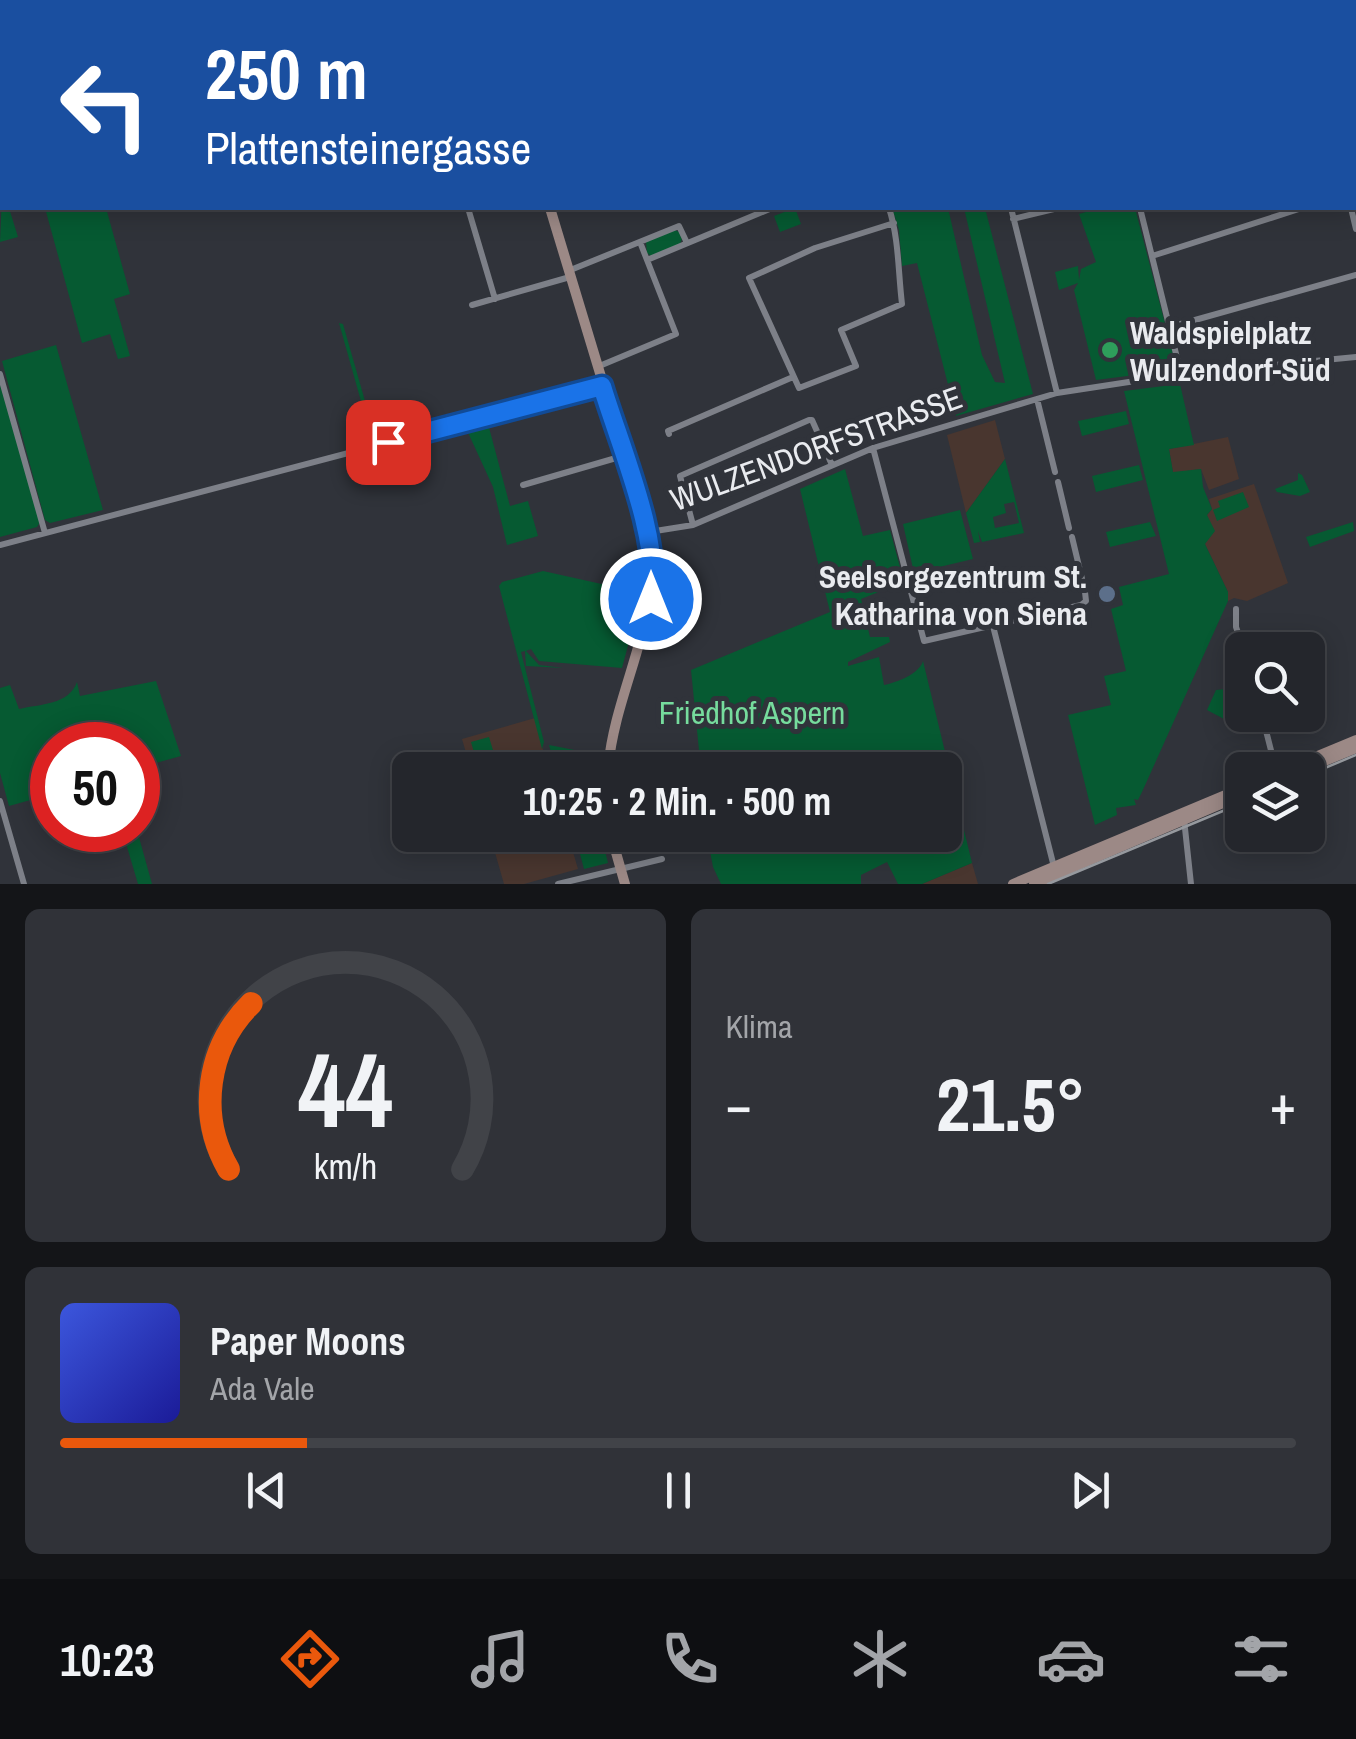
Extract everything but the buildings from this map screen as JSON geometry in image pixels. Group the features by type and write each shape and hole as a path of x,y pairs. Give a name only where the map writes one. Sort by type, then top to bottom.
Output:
{"main road":[{"path":"551,210 648,532 653,566 651,599 611,752"},
{"path":"1325,753 1356,740"},
{"path":"1325,761 1356,748"},
{"path":"1183,817 1225,796"},
{"path":"1012,884 1225,802"},
{"path":"616,852 626,884"},
{"path":"1034,884 1055,870"}],"street":[{"path":"469,210 495,299"},
{"path":"646,260 767,210"},
{"path":"890,210 894,224 902,304 842,330 856,366 798,387 748,278 815,248 894,224"},
{"path":"1011,210 1057,393"},
{"path":"1014,219 1050,210"},
{"path":"1140,210 1181,374"},
{"path":"1152,256 1296,210"},
{"path":"472,305 569,274 679,226 687,243"},
{"path":"596,368 677,333 640,242"},
{"path":"1170,327 1356,275"},
{"name":"WULZENDORFSTRASSE","path":"648,532 693,525 874,448 1057,393 1181,374 1356,357"},
{"path":"0,374 45,533"},
{"path":"669,434 668,431 794,377"},
{"path":"0,545 602,386"},
{"path":"874,448 921,638 929,642 1081,605 1086,601 1084,588 1038,399"},
{"path":"693,525 680,476 812,420 832,465"},
{"path":"522,485 622,456"},
{"path":"1236,609 1237,632"},
{"path":"993,626 1055,870"},
{"path":"0,801 24,884"},
{"path":"1183,817 1191,884"},
{"path":"558,884 662,859"}],"shaded area":[{"path":"995,420 1005,459 966,513 947,435"},
{"path":"1228,437 1239,479 1209,490 1201,469 1173,473 1169,449"},
{"path":"1254,484 1288,583 1247,601 1228,601 1228,592 1205,544 1211,529 1207,515 1212,509 1209,499"},
{"path":"535,718 544,752 466,752 462,739"},
{"path":"495,852 573,852 578,869 524,884 504,884"},
{"path":"972,863 978,884 922,884"}],"green space":[{"path":"1,210 10,210 18,237 0,242"},
{"path":"46,210 107,210 130,294 114,299 130,356 118,359 110,334 82,343"},
{"path":"796,210 801,224 780,232 774,216"},
{"path":"893,210 948,210 982,355 995,382 1005,383 964,210 986,210 1033,394 956,416 917,263 902,266"},
{"path":"1136,210 1174,370 1096,380 1074,290 1078,283 1059,290 1055,272 1078,266 1079,280 1081,269 1096,262 1079,214"},
{"path":"675,230 682,239 680,244 651,256 647,253 646,242"},
{"path":"339,323 343,324 365,401 368,426"},
{"path":"56,345 103,510 50,523 45,520 2,361"},
{"path":"0,384 40,522 37,527 0,537"},
{"path":"1180,384 1194,445 1169,449 1173,472 1201,469 1212,509 1207,515 1215,531 1205,544 1228,592 1228,601 1142,792 1138,800 1134,799 1136,805 1116,808 1117,815 1095,825 1068,715 1111,705 1104,676 1126,671 1111,609 1123,605 1119,587 1169,574 1124,391"},
{"path":"1126,411 1129,424 1082,436 1078,421"},
{"path":"487,420 510,506 528,501 538,536 507,545 493,487 465,426"},
{"path":"1005,459 1024,533 982,542 978,531 980,542 974,543 966,513","holes":["1014,502 1019,523 995,528 993,517 1006,513 1004,504"]},
{"path":"1139,465 1143,480 1096,492 1092,476"},
{"name":"Friedhof Aspern","path":"845,469 863,536 890,530 904,582 861,599 870,637 889,637 890,642 848,662 848,666 879,657 884,685 913,674 923,661 945,752 699,752 691,670 830,612 800,489"},
{"path":"1298,473 1310,492 1300,496 1277,492 1275,489 1298,480"},
{"path":"1243,492 1249,507 1217,521 1213,510 1220,507 1218,501"},
{"path":"960,510 973,559 914,573 903,524"},
{"path":"1150,522 1156,536 1110,547 1106,532"},
{"path":"1353,522 1354,531 1310,547 1306,537"},
{"path":"543,571 642,593 622,668 539,661 531,649 526,651 539,665 564,668 526,666 525,651 521,652 544,742 542,749 499,586"},
{"path":"156,681 181,756 160,762 160,722 30,722 30,800 9,806 0,773 0,688 10,685 19,709 61,699 77,682 80,696"},
{"path":"1225,689 1224,719 1207,710 1216,690"},
{"path":"489,737 494,752 474,752 471,742"},
{"path":"549,745 585,752 551,752"},
{"name":"Friedhof Aspern","path":"962,822 972,863 922,884 898,884 887,862 861,875 861,884 721,884 710,852 962,852"},
{"path":"129,852 143,852 152,884 138,884"},
{"path":"580,852 605,852 608,863 584,869"}],"tram line":[{"path":"1325,768 1356,755"},
{"path":"1048,884 1225,810"}],"place":[{"name":"Waldspielplatz Wulzendorf-Süd","path":"1110,350"},
{"name":"Seelsorgezentrum St. Katharina von Siena","path":"1107,594"}],"route":[{"path":"388,442 602,386 648,532 653,566 651,599"}]}
